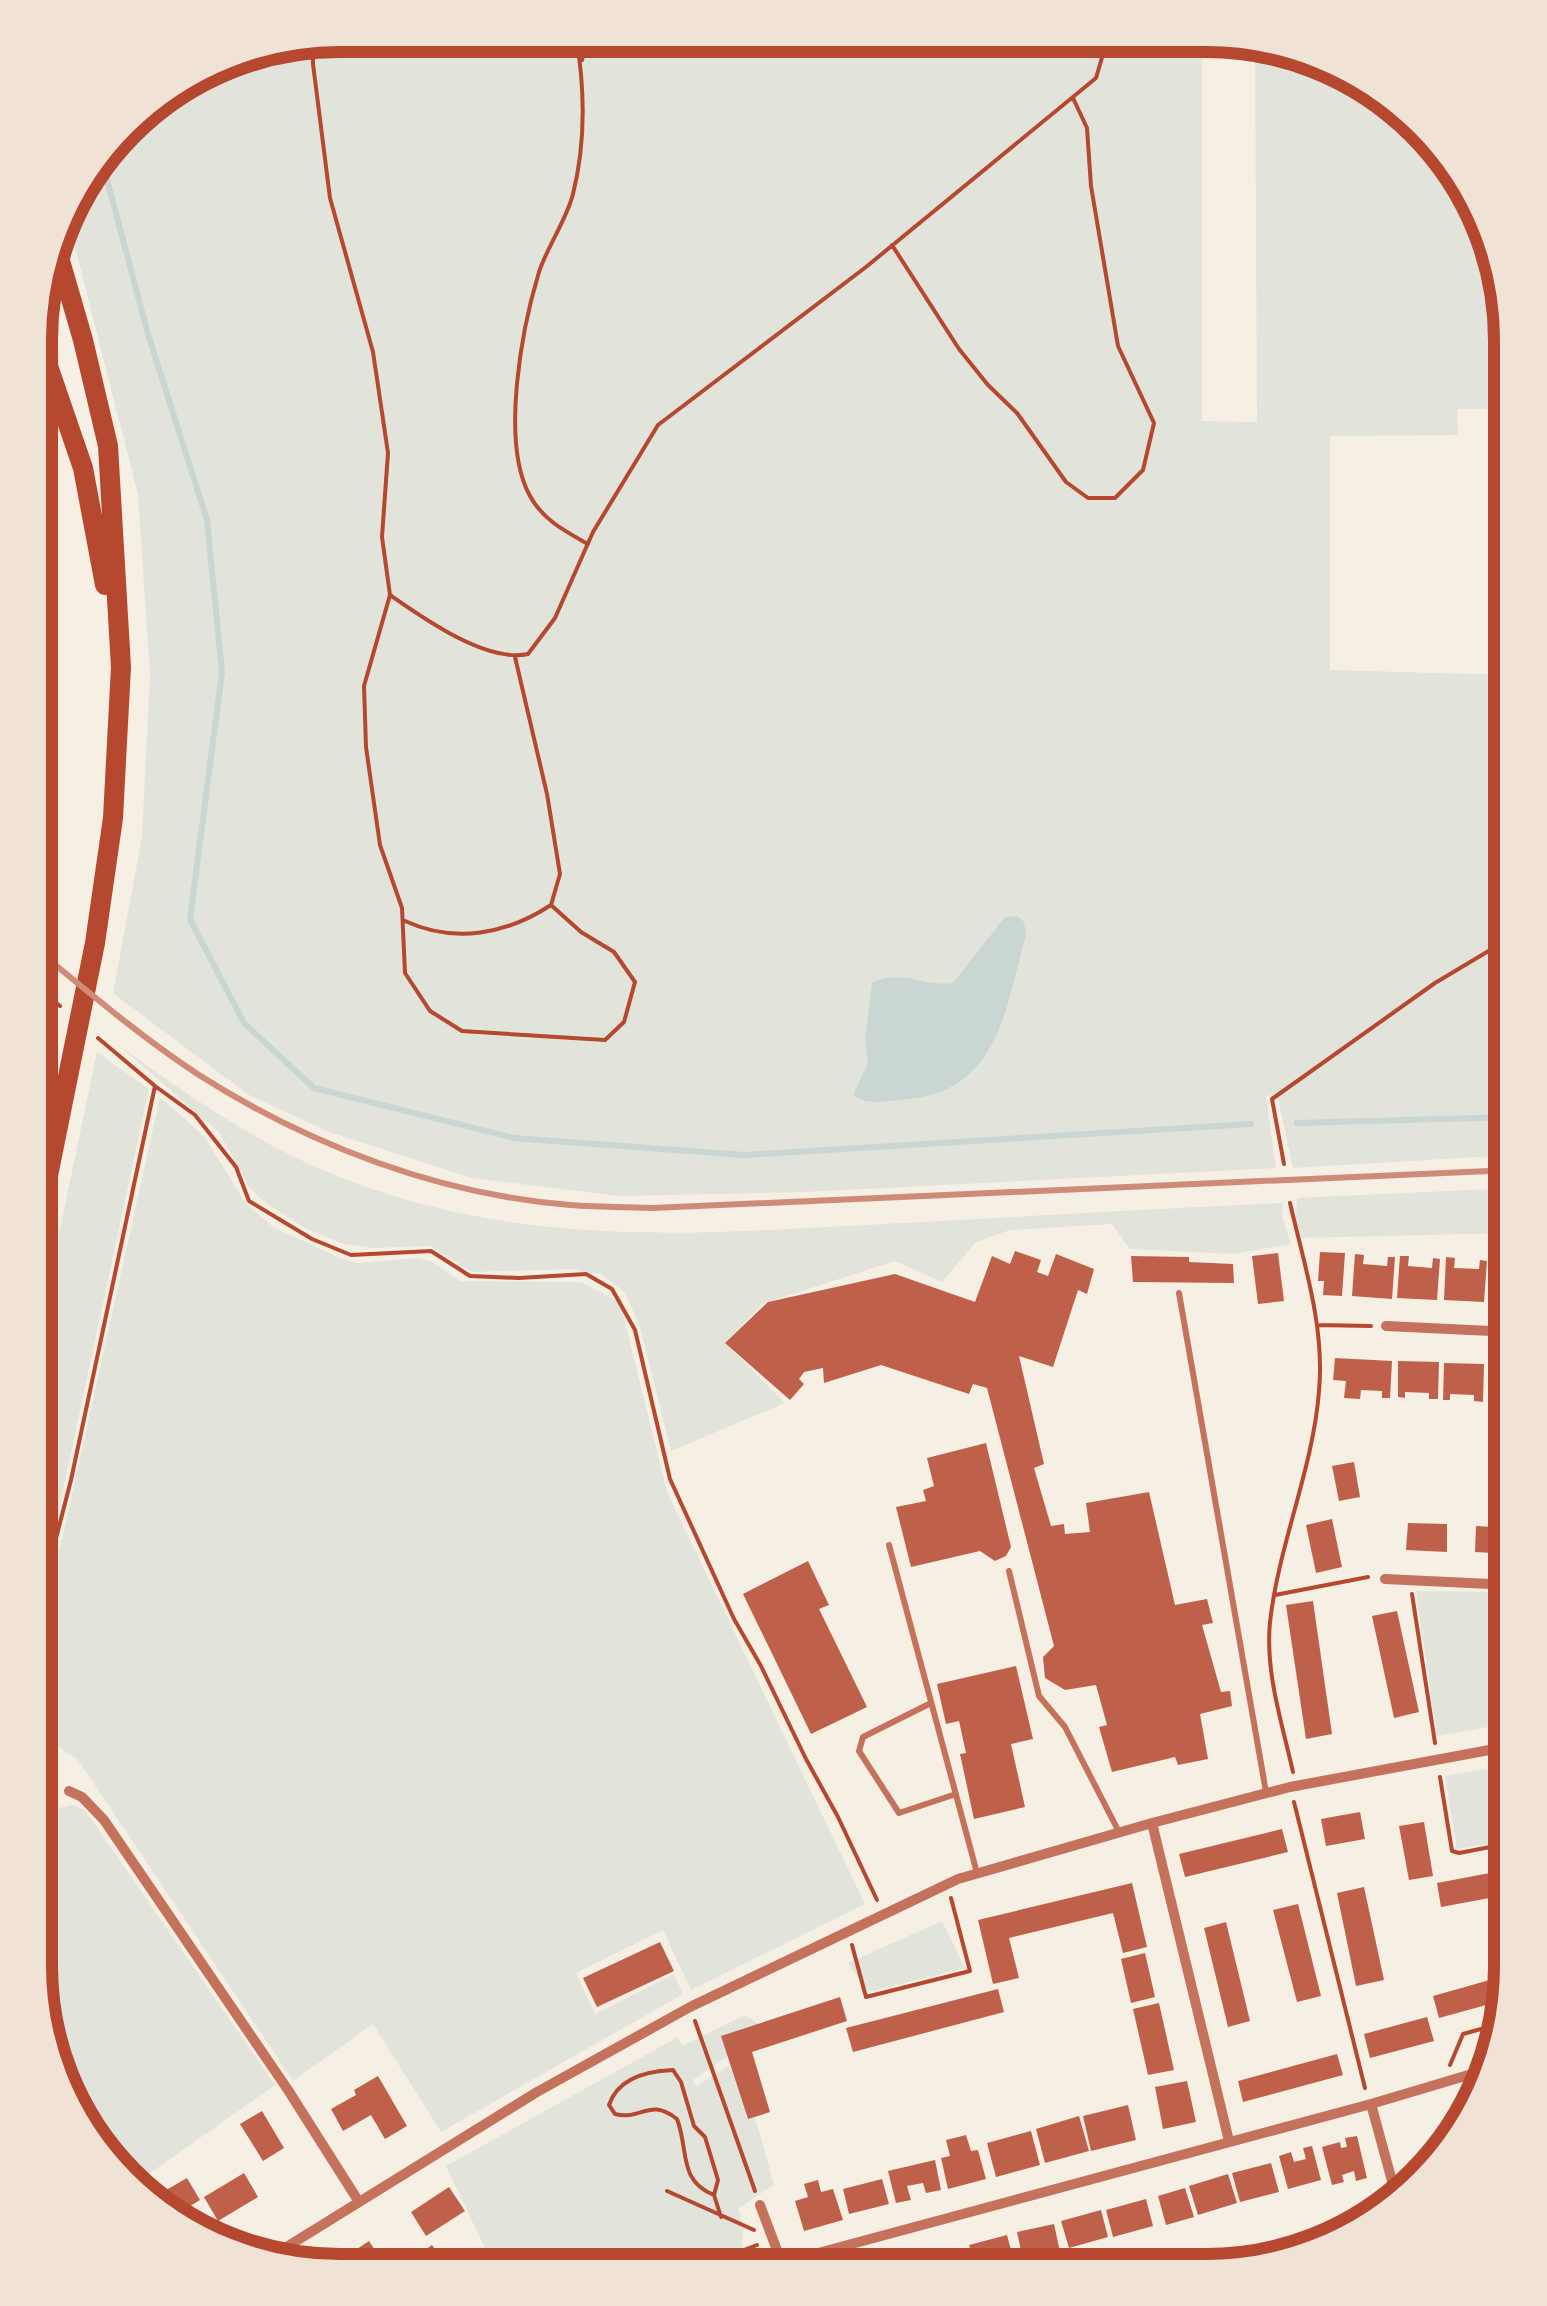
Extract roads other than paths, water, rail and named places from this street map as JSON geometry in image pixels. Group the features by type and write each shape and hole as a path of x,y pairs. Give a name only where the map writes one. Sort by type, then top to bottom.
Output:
{"highway":[{"path":"53,1154 95,943 113,818 121,667 108,446 62,267"},
{"path":"53,381 83,468 121,667"}],"street":[{"path":"1386,1326 1494,1331"},
{"path":"1385,1579 1494,1585"},
{"path":"286,2248 537,2092 690,2007 948,1884 1152,1822 1293,1787 1494,1749"},
{"path":"69,1791 82,1797 104,1820 288,2090 359,2202"},
{"path":"1152,1822 1229,2141"},
{"path":"826,2254 1473,2074"},
{"path":"1371,2104 1394,2184"},
{"path":"760,2204 779,2254"}],"lane":[{"path":"1179,1293 1266,1794"},
{"path":"888,1545 977,1873"},
{"path":"1010,1570 1040,1696 1066,1726 1120,1832"},
{"path":"931,1702 863,1736 859,1751 900,1813 956,1794"}],"waterway":[{"path":"106,174 148,334 207,520 222,672 190,919 244,1023 314,1088 514,1138 744,1155 1251,1124"},
{"path":"1297,1123 1494,1118"}],"railway":[{"path":"53,963 178,1061 285,1123 424,1178 521,1199 653,1208 1494,1171"}]}
